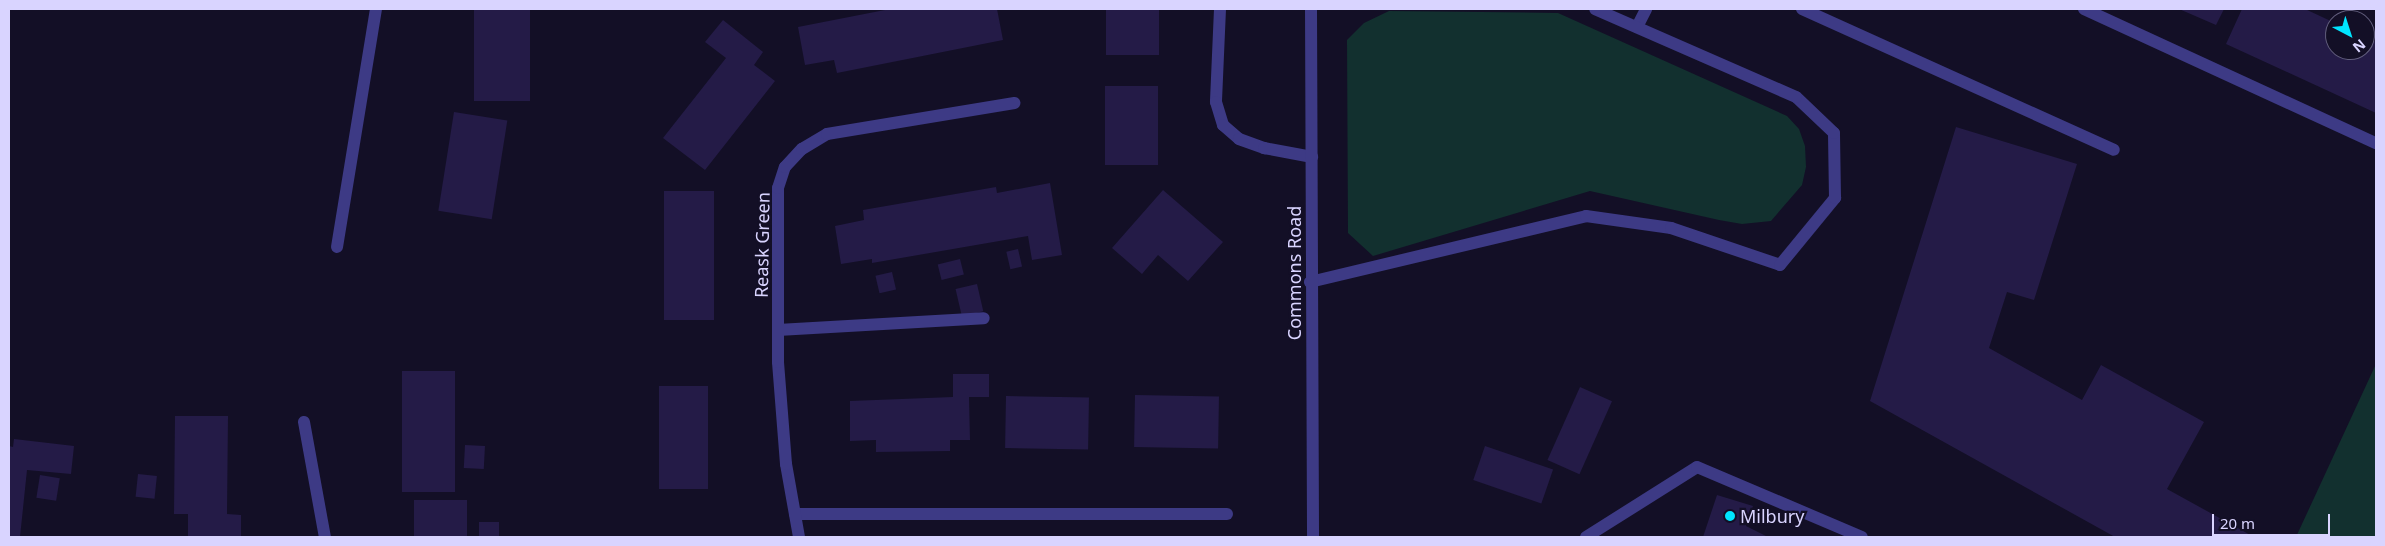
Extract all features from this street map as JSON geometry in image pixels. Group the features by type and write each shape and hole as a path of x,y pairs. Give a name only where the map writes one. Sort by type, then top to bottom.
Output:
{"street":[{"path":"337,247 376,9"},
{"path":"1220,9 1216,102 1223,125 1247,142 1312,157"},
{"name":"Commons Road","path":"1311,9 1312,157 1310,282 1313,537"},
{"path":"1310,282 1586,216 1671,228 1780,264 1835,198 1834,133 1796,97 1595,9"},
{"path":"1638,27 1646,9"},
{"path":"1802,9 2114,150"},
{"path":"2084,9 2376,143"},
{"name":"Reask Green","path":"799,537 786,464 778,330 778,188 785,166 802,149 827,134 1014,103"},
{"path":"778,330 984,318"},
{"path":"304,422 325,537"},
{"path":"1586,537 1697,467 1862,537"},
{"path":"795,514 1227,514"}],"green space":[{"path":"1389,11 1558,13 1787,116 1799,129 1805,146 1806,167 1802,185 1771,221 1742,224 1590,191 1373,256 1348,233 1347,40 1364,23"},
{"path":"2376,364 2376,537 2296,537"}],"building":[{"path":"474,9 530,9 530,101 474,101"},
{"path":"890,9 997,9 1003,40 837,73 834,60 805,65 798,27"},
{"path":"1106,9 1159,9 1159,55 1106,55"},
{"path":"2179,9 2224,9 2216,25"},
{"path":"2242,9 2305,9 2325,18 2325,60 2375,60 2376,42 2376,113 2226,44"},
{"path":"723,20 763,52 754,65 775,81 705,170 663,138 726,58 705,42"},
{"path":"1105,86 1158,86 1158,165 1105,165"},
{"path":"454,112 507,120 492,219 438,211"},
{"path":"1956,127 2077,164 2034,300 2007,292 1989,348 2082,400 2101,365 2204,422 2167,489 2254,537 2115,537 1870,401"},
{"path":"1050,183 1062,255 1032,260 1028,236 872,263 872,259 841,264 835,226 864,220 863,210 996,187 997,193"},
{"path":"1163,190 1223,242 1188,281 1158,255 1142,274 1112,248"},
{"path":"664,191 714,191 714,320 664,320"},
{"path":"1018,249 1022,267 1010,269 1006,252"},
{"path":"960,259 964,275 942,280 938,265"},
{"path":"892,272 896,290 879,293 875,276"},
{"path":"977,284 983,311 962,316 956,289"},
{"path":"402,371 455,371 455,492 402,492"},
{"path":"953,374 989,374 989,397 969,397 970,440 950,440 950,451 876,452 876,440 850,441 850,401 953,397"},
{"path":"659,386 708,386 708,489 659,489"},
{"path":"1580,387 1612,401 1579,474 1547,460"},
{"path":"1135,395 1219,396 1218,448 1134,447"},
{"path":"1006,396 1089,397 1088,449 1005,448"},
{"path":"175,416 228,416 227,514 241,515 241,537 188,537 188,514 174,514"},
{"path":"14,439 74,446 71,474 27,470 20,537 9,537 9,446 13,447"},
{"path":"465,445 485,446 484,469 464,468"},
{"path":"1485,446 1553,469 1541,503 1473,480"},
{"path":"138,474 157,476 154,499 136,497"},
{"path":"40,475 60,478 56,501 36,498"},
{"name":"Milbury","path":"1717,495 1753,506 1746,526 1768,537 1703,537"},
{"path":"414,500 467,500 467,537 414,537"},
{"path":"479,522 499,522 499,537 479,537"}],"place":[{"name":"Milbury","path":"1730,516"}]}
